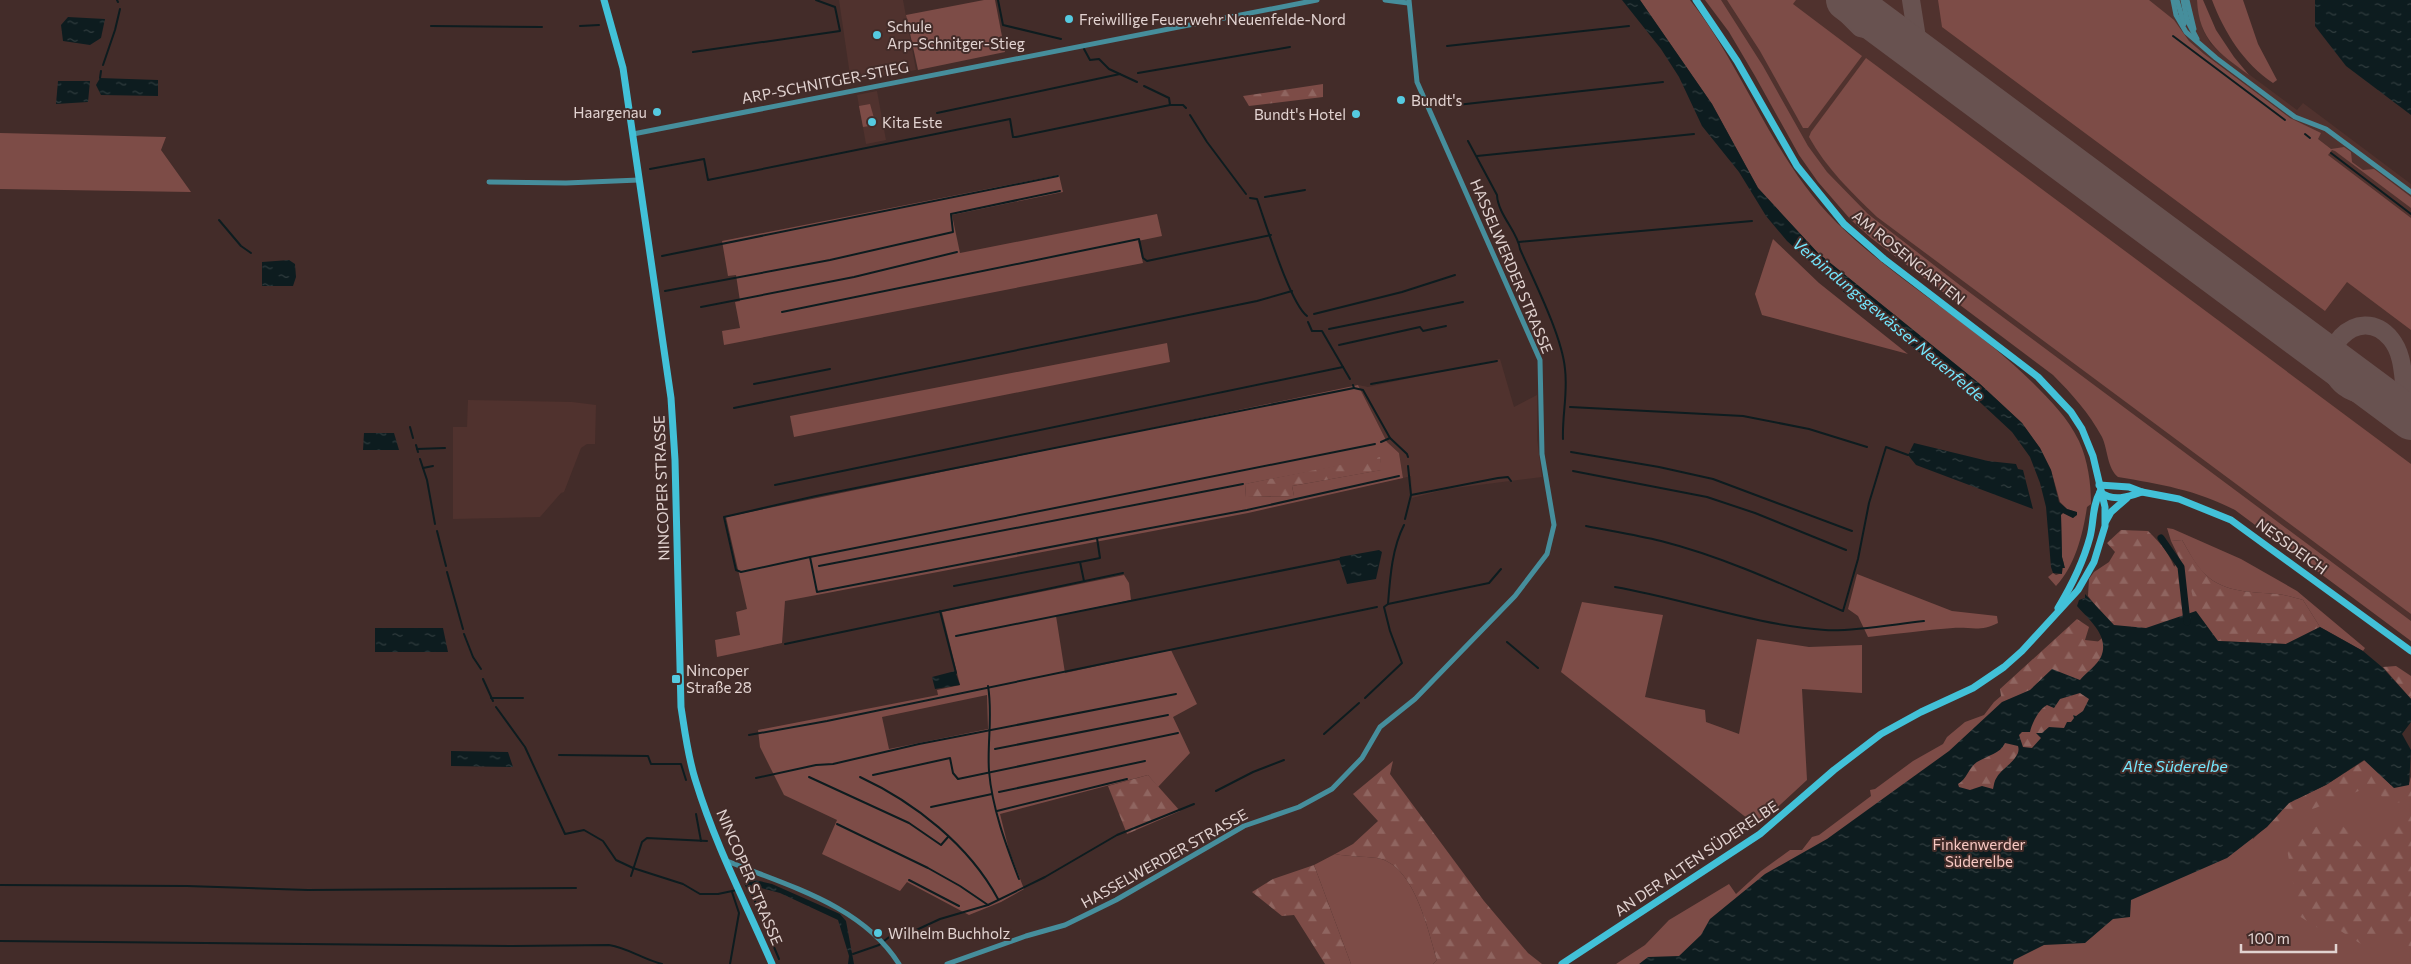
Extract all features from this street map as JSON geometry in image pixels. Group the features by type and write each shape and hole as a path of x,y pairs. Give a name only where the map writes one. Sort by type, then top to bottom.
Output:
{"main road":[{"name":"NINCOPER STRASSE","path":"604,0 623,68 664,345 674,429 681,707 696,781 727,861 772,964"},
{"name":"AM ROSENGARTEN","path":"1696,0 1738,61 1797,166 1825,204 1864,242 1984,335 2056,394 2071,412 2084,434 2093,456 2099,489"},
{"name":"NESSDEICH","path":"2099,489 2129,487 2193,504 2237,523 2411,651"},
{"path":"2099,489 2111,498 2128,497 2142,492"},
{"name":"AN DER ALTEN SÜDERELBE","path":"1562,964 1732,853 1790,811 1834,770 1881,734 1997,672 2022,651 2068,602 2086,577 2098,550 2104,526 2105,507 2099,489"},
{"name":"AN DER ALTEN SÜDERELBE","path":"2056,613 2083,560 2091,532 2094,502 2099,489"},
{"path":"2104,526 2111,512 2128,497"}],"street":[{"name":"ARP-SCHNITGER-STIEG","path":"633,134 864,87 1317,0"},
{"path":"1385,0 1409,1"},
{"path":"2173,0 2180,24 2204,48 2292,114 2326,129 2411,192"},
{"path":"2177,0 2181,17 2192,38"},
{"path":"2183,0 2190,28 2204,48"},
{"path":"2187,0 2193,26 2204,48"},
{"name":"HASSELWERDER STRASSE","path":"947,964 1026,936 1065,925 1116,900 1244,826 1299,807 1332,789 1362,758 1380,727 1415,699 1515,596 1547,554 1554,525 1542,454 1540,360 1417,82 1409,1"},
{"path":"489,182 566,183 639,180"},
{"path":"727,861 846,912 881,939 899,964"}],"shaded area":[{"name":"Schule Arp-Schnitger-Stieg","path":"839,0 903,0 916,70 851,82"},
{"path":"1713,0 2197,0 2203,30 2211,44 2223,55 2297,110 2303,103 2411,184 2411,625 1880,230 1830,181"},
{"name":"Kita Este","path":"877,91 886,140 866,144 857,95"},
{"path":"1500,359 1514,407 1537,395 1537,439 1542,477 1447,489 1412,498 1411,476 1403,478 1399,453 1387,442 1358,385 1368,387"},
{"path":"468,400 572,402 596,405 595,444 587,444 581,448 564,492 540,517 453,519 453,427 467,427"}],"green space":[{"path":"984,0 995,0 1005,52 918,70 906,15"},
{"path":"1640,0 1690,0 1727,56 1795,171 1837,223 1884,264 2010,361 2046,396 2070,425 2085,456 2090,480 2091,504 2087,507 2083,528 2073,559 2063,578 2056,586 2048,577 2053,573 2056,575 2062,573 2064,564 2062,557 2061,514 2063,513 2073,518 2076,512 2067,509 2060,502 2051,470 2040,448 2022,423 1980,384 1818,253 1758,188 1712,104"},
{"path":"1705,0 1721,0 1763,66 1808,146 1827,172 1868,214 1961,286 2411,621 2411,641 2235,510 2192,493 2163,485 2118,477 2112,469 2102,437 2092,420 2053,375 1871,238 1851,220 1818,182 1799,155 1729,32"},
{"path":"1727,0 1796,0 1793,4 1862,56 1808,128 1803,128 1760,51"},
{"path":"1938,0 2149,0 2174,20 2189,41 2204,54 2290,118 2321,133 2318,139 2331,149 2344,147 2351,152 2352,162 2363,170 2374,169 2411,197 2411,208 2335,151 2332,150 2328,155 2411,218 2411,330 2347,282 2325,311 1942,27"},
{"path":"2197,0 2203,0 2216,30 2249,75 2228,60 2206,36"},
{"path":"2212,0 2243,0 2258,44 2277,80 2273,83 2244,57 2229,35"},
{"path":"1866,58 2411,464 2411,614 1877,217 1849,189 1831,170 1809,137"},
{"path":"1323,84 1323,97 1249,106 1243,96"},
{"path":"870,104 876,125 863,127 859,106"},
{"path":"0,133 166,137 161,150 191,192 0,189"},
{"path":"1059,175 1063,192 952,215 960,253 1157,214 1162,236 1138,241 1143,263 724,345 722,331 740,328 735,302 740,301 736,275 728,276 722,241"},
{"path":"1773,239 1819,283 1908,354 1762,315 1755,294"},
{"path":"1167,343 1170,362 794,437 790,416"},
{"path":"1358,385 1387,442 1399,453 1403,478 1248,513 785,601 782,643 717,657 715,640 740,635 736,612 747,609 726,517","holes":["1380,458 1381,470 1292,486 1294,496 1246,497 1245,484"]},
{"path":"1380,457 1382,470 1292,486 1294,496 1246,497 1245,484"},
{"path":"2167,528 2241,559 2297,591 2365,648 2363,651 2320,627 2303,600 2280,594 2249,592 2230,588 2214,581 2199,567 2182,540 2171,541"},
{"path":"2121,530 2148,531 2166,551 2178,580 2184,616 2140,629 2122,629 2110,624 2088,596 2089,579 2094,572 2109,562 2115,552 2107,543"},
{"path":"2182,540 2199,567 2214,581 2230,588 2249,592 2280,594 2303,600 2320,627 2286,644 2217,641 2196,611 2188,576 2171,541"},
{"name":"Alte Süderelbe","path":"2187,550 2253,839 2289,803 2326,785 2409,785 2411,777 2411,964 1616,964 1645,945 1669,920 1729,884 1736,894 1761,871 1790,850 1802,850 1812,837 1819,835 1871,796 1870,790 1875,789 1913,761 1943,744 1947,737 1965,722 1984,715 1994,702 2008,690 2083,655 2157,589"},
{"path":"1857,574 1952,611 1997,616 1998,623 1981,628 1953,628 1868,637 1858,616 1848,609"},
{"path":"1124,575 1129,583 1131,600 1056,616 1065,673 1171,650 1197,704 1173,717 1190,753 1158,787 1148,775 1000,814 1009,850 1024,889 1001,902 969,915 907,882 900,891 822,854 837,820 784,795 760,747 758,730 938,695 937,690 960,685 942,612","holes":["987,695 988,729 889,749 882,717"]},
{"path":"1582,602 1663,615 1645,697 1705,710 1706,722 1739,734 1757,639 1809,647 1862,645 1862,693 1802,689 1807,780 1757,826 1561,672"},
{"path":"2077,619 2089,627 2085,640 2103,642 2101,657 2079,680 2052,669 2030,690 2002,702 2000,689"},
{"path":"2396,666 2411,676 2411,699 2383,667"},
{"path":"2080,693 2089,698 2084,708 2064,728 2049,727 2042,733 2037,733 2041,738 2032,748 2023,747 2019,735 2030,730 2035,722 2037,713 2047,705 2054,708 2060,699"},
{"path":"2005,742 2018,746 2017,754 2000,773 1993,789 1971,790 1959,787 1958,784 1976,763 1996,752"},
{"path":"2365,760 2394,788 2409,785 2411,777 2411,802 2386,803 2374,785 2267,827 2289,803 2326,785"},
{"path":"1393,761 1390,774 1484,901 1528,953 1542,964 1433,964 1437,960 1424,916 1418,900 1401,872 1390,863 1377,858 1335,854 1353,844 1378,821 1353,794"},
{"path":"1148,775 1180,811 1127,834 1108,786"},
{"path":"2411,803 2411,947 2390,935 2361,944 2339,930 2318,928 2299,916 2287,849 2305,829 2339,822 2364,848"},
{"path":"1335,854 1377,858 1390,863 1401,872 1418,900 1424,916 1437,960 1433,964 1351,964 1314,865"},
{"path":"1314,865 1351,964 1325,964 1294,915 1282,916 1252,892 1273,879"}],"water":[{"name":"Verbindungsgewässer Neuenfelde","path":"1622,0 1640,0 1712,104 1758,188 1818,253 1980,384 2022,423 2040,448 2051,470 2059,502 2067,509 2077,512 2077,515 2073,518 2063,513 2061,515 2062,557 2065,568 2062,568 2062,574 2053,573 2051,567 2046,507 2040,483 2030,457 2012,432 1969,392 1846,294 1787,241 1766,216 1739,172 1702,126 1679,77 1661,49"},
{"path":"2315,0 2411,0 2411,115 2346,66 2315,26"},
{"path":"68,17 105,19 101,38 90,45 63,41 61,25"},
{"path":"100,78 158,80 158,96 101,95 96,85"},
{"path":"58,81 90,81 88,102 56,104"},
{"path":"289,260 295,264 296,277 293,286 262,286 262,262"},
{"path":"364,433 394,433 399,450 363,450"},
{"path":"1914,443 1988,461 2016,464 2018,469 2023,470 2033,509 1916,465 1908,455"},
{"path":"1379,550 1382,552 1376,579 1347,584 1340,557"},
{"name":"Alte Süderelbe","path":"2085,594 2114,625 2146,628 2196,611 2218,641 2286,644 2320,627 2363,651 2382,667 2411,699 2411,722 2402,734 2411,750 2409,785 2394,788 2364,760 2326,785 2289,803 2267,827 2227,858 2131,900 2130,917 2113,919 2085,943 2044,945 2014,960 2013,964 1639,964 1648,957 1679,956 1701,935 1710,919 1765,874 1827,839 1949,751 2002,702 2030,690 2052,669 2080,680 2099,660 2103,649 2101,635 2077,606 2079,600 2085,598","holes":["2080,693 2089,699 2083,711 2076,716 2073,715 2074,718 2071,722 2067,722 2064,728 2049,727 2042,733 2036,733 2041,738 2032,748 2023,747 2019,735 2022,732 2030,732 2036,717 2044,707 2047,705 2054,708 2060,699","2005,743 2018,746 2017,754 2000,773 1993,789 1982,786 1970,790 1959,787 1958,784 1964,779 1974,764 1997,752"]},
{"path":"375,628 443,628 448,652 375,652"},
{"path":"955,671 960,685 935,689 932,677"},
{"path":"451,751 508,752 513,767 451,766"},
{"path":"755,880 772,884 840,914 846,921 854,964 848,964 849,956 838,920 780,893 757,887 747,890 744,883"}],"waterway":[{"path":"693,52 840,31 835,7 816,0"},
{"path":"998,0 1003,25 1061,39"},
{"path":"103,65 120,9"},
{"path":"580,26 599,25"},
{"path":"431,26 542,27"},
{"path":"1447,46 1629,26"},
{"path":"2173,36 2285,120"},
{"path":"1138,73 1290,47"},
{"path":"1084,49 1090,60 1099,59 1109,69 1137,82"},
{"path":"100,78 101,71"},
{"path":"937,113 1120,74"},
{"path":"1457,105 1663,82"},
{"path":"1144,86 1169,98 1170,105"},
{"path":"650,169 704,159 708,180 1010,119 1013,137 1016,137 1170,105 1183,105 1186,108"},
{"path":"1190,115 1207,142 1246,194"},
{"path":"1477,156 1694,134"},
{"path":"2305,134 2310,138"},
{"path":"1468,141 1497,195 1501,209 1516,236 1559,341 1566,378 1563,439"},
{"path":"2331,153 2411,214"},
{"path":"662,256 1058,176"},
{"path":"1265,197 1305,190"},
{"path":"665,291 830,260 953,232 951,214 1060,191"},
{"path":"1250,198 1257,199 1286,280 1293,296 1307,316"},
{"path":"219,220 241,246 251,253"},
{"path":"1519,242 1752,221"},
{"path":"782,312 1139,239 1143,258 1147,261 1271,235"},
{"path":"701,307 854,277 957,252"},
{"path":"1314,314 1402,292 1455,275"},
{"path":"734,408 1257,301 1292,291"},
{"path":"1329,329 1463,302"},
{"path":"1308,322 1312,331 1322,331 1350,379"},
{"path":"1339,345 1420,327 1423,331 1446,326"},
{"path":"1371,384 1497,361"},
{"path":"775,485 1343,367"},
{"path":"754,384 830,369"},
{"path":"1353,385 1354,388 1363,390 1390,438 1408,457"},
{"path":"1097,538 817,592 810,557 741,572 736,570 724,517 816,496 1354,388"},
{"path":"1570,407 1743,416 1809,429 1867,447"},
{"path":"410,427 413,438"},
{"path":"1381,442 1390,438"},
{"path":"810,557 1375,444"},
{"path":"416,445 418,452"},
{"path":"1586,526 1661,541 1708,555 1754,572 1843,611 1858,559 1869,503 1886,447 1908,455"},
{"path":"417,449 445,448"},
{"path":"1571,452 1659,467 1713,479 1852,531"},
{"path":"420,459 427,480 435,524"},
{"path":"423,468 433,466"},
{"path":"1405,519 1411,495 1408,466"},
{"path":"1573,471 1707,497 1755,513 1846,550"},
{"path":"1084,581 1080,562 1100,558 1097,538 1247,510 1399,476"},
{"path":"1411,495 1498,478 1508,477 1511,481"},
{"path":"819,566 1243,484"},
{"path":"1365,698 1402,663 1390,631 1384,607 1388,604 1394,553 1404,525"},
{"path":"437,531 446,566"},
{"path":"2161,538 2181,567 2187,622"},
{"path":"956,636 1339,559"},
{"path":"954,586 1079,562"},
{"path":"1388,604 1489,583 1501,569"},
{"path":"447,572 463,629"},
{"path":"785,644 1123,573"},
{"path":"1615,587 1772,623 1825,630 1848,630 1924,621"},
{"path":"749,735 827,721 1377,607"},
{"path":"940,611 956,673"},
{"path":"464,634 473,657 481,669"},
{"path":"1507,642 1538,668"},
{"path":"483,679 493,701"},
{"path":"988,686 990,708 989,771 993,799 1000,826 1019,879"},
{"path":"756,778 1176,694"},
{"path":"491,698 523,698"},
{"path":"1324,734 1359,703"},
{"path":"496,707 525,747 565,834 584,830 603,841 616,860 633,868 683,884 700,894 718,894 737,890"},
{"path":"995,749 1168,715"},
{"path":"873,775 950,758 953,773 958,779 1178,733"},
{"path":"559,755 648,756 651,764 681,764 686,780"},
{"path":"1216,791 1253,772 1284,760"},
{"path":"999,792 1145,761"},
{"path":"809,777 909,823 941,845 948,837"},
{"path":"860,777 900,799 938,827 972,861 998,899"},
{"path":"997,811 1127,779"},
{"path":"931,807 992,794"},
{"path":"853,954 879,945 893,934 912,932 940,919 988,905 1045,877 1117,835 1194,804"},
{"path":"696,814 701,841"},
{"path":"837,824 928,868 988,905"},
{"path":"631,876 642,842 647,838 707,841"},
{"path":"909,880 959,906"},
{"path":"0,885 187,886 308,890 576,888"},
{"path":"749,887 779,959"},
{"path":"730,964 739,913 732,892"},
{"path":"0,941 513,946 609,945 662,964"}],"taxiway":[{"path":"1841,0 1845,13 1860,28 1890,35 1927,58"},
{"path":"1911,0 1917,38 1926,56"},
{"path":"2396,409 2379,399 2348,390 2334,375 2331,361 2334,348 2341,337 2352,329 2365,325 2378,328 2391,339 2400,356 2411,413"}],"runway":[{"path":"1847,0 2411,419"}],"place":[{"name":"Freiwillige Feuerwehr Neuenfelde-Nord","path":"1069,19"},
{"name":"Schule Arp-Schnitger-Stieg","path":"877,35"},
{"name":"Bundt's","path":"1401,100"},
{"name":"Haargenau","path":"657,112"},
{"name":"Bundt's Hotel","path":"1356,114"},
{"name":"Kita Este","path":"872,122"},
{"name":"Nincoper Straße 28","path":"676,679"},
{"name":"Wilhelm Buchholz","path":"878,933"}],"park label":[{"name":"Finkenwerder Süderelbe","path":"1979,852"}]}
